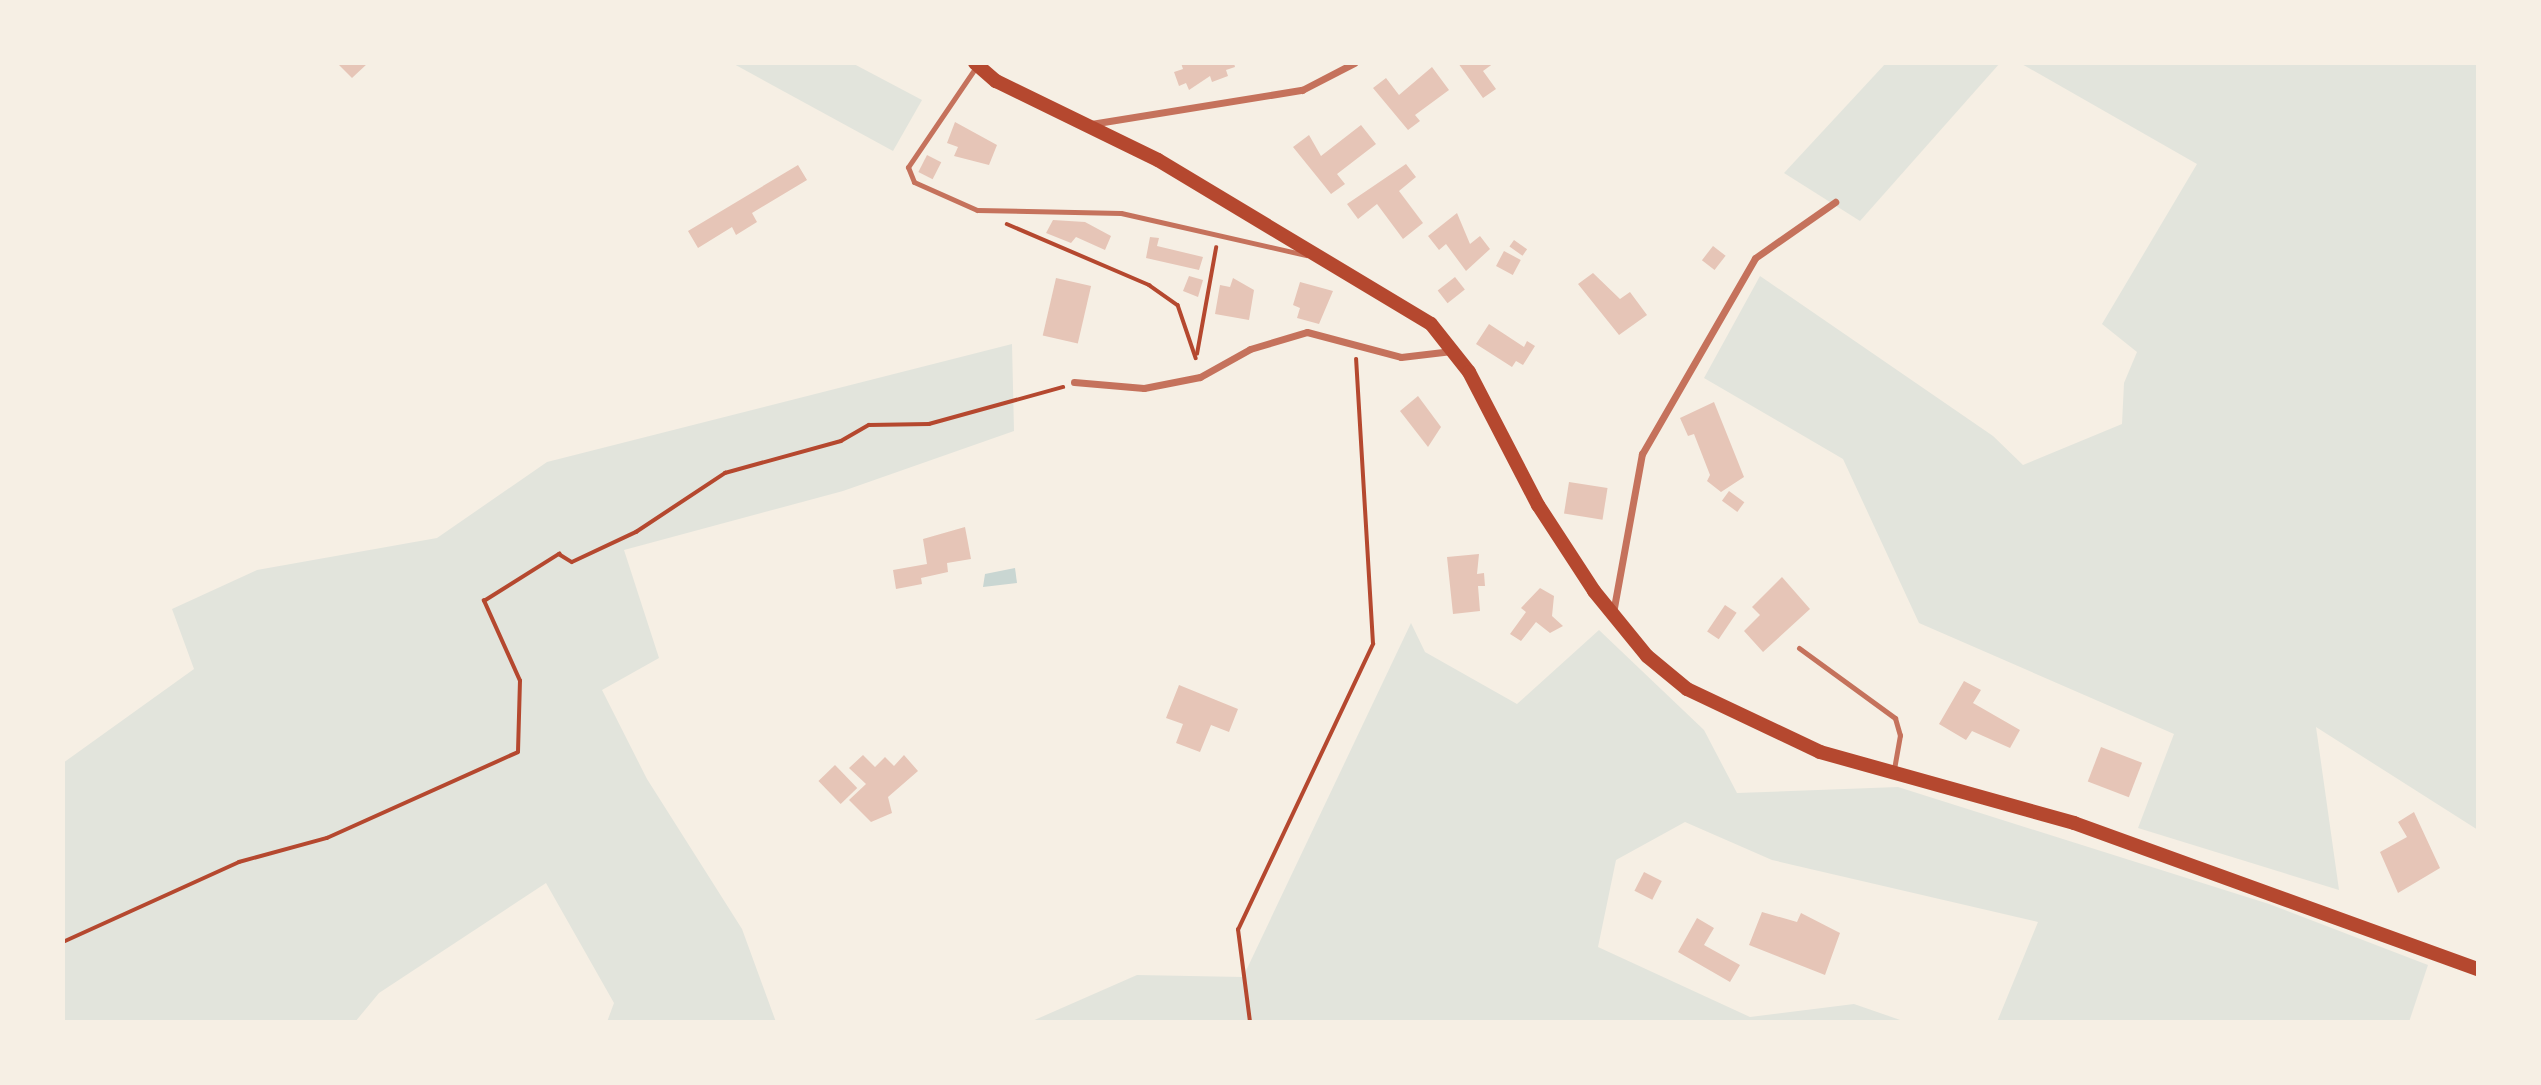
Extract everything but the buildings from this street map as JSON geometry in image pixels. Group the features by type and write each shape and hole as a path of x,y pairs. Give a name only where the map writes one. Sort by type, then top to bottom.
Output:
{"main road":[{"path":"975,65 1091,124 1323,257 1431,324 1453,351 1538,505 1612,614 1647,656 1687,689 1820,752 2074,823 2478,969"}],"street":[{"path":"1091,124 1302,90 1354,63"},
{"path":"1612,614 1642,454 1755,258 1835,202"},
{"path":"1074,382 1144,388 1200,377 1280,337 1307,332 1401,357 1453,351"}],"lane":[{"path":"975,65 907,177 987,211 1121,213 1323,257"},
{"path":"2478,453 2478,506"},
{"path":"1799,648 1895,718 1900,735 1894,773"}],"path":[{"path":"987,211 1159,292 1178,305 1200,377"},
{"path":"1196,358 1219,236"},
{"path":"1250,1022 1238,930 1373,645 1355,345"},
{"path":"63,942 239,862 327,838 518,752 520,681 484,601 559,554 572,562 636,532 724,472 841,441 869,425 929,424 1074,382"}],"shaded area":[{"path":"732,63 852,63 922,100 893,151"},
{"path":"1886,63 2000,63 1860,221 1784,173"},
{"path":"2020,63 2478,63 2478,830 2316,727 2339,890 2138,828 2174,734 1919,623 1843,459 1704,378 1760,276 1993,436 2023,465 2122,424 2124,383 2137,352 2102,324 2197,164"},
{"path":"1012,344 1014,431 843,491 624,550 659,658 602,690 647,779 742,929 776,1022 607,1022 614,1003 546,883 379,993 355,1022 63,1022 63,763 194,669 172,609 257,570 437,538 547,462"},
{"path":"1015,568 1017,583 983,587 985,574"},
{"path":"1411,623 1425,652 1517,704 1599,630 1704,730 1737,793 1898,787 2269,904 2428,965 2409,1022 1997,1022 2038,922 1772,860 1685,822 1616,860 1598,947 1750,1017 1854,1004 1906,1022 1030,1022 1137,975 1243,977"}]}
